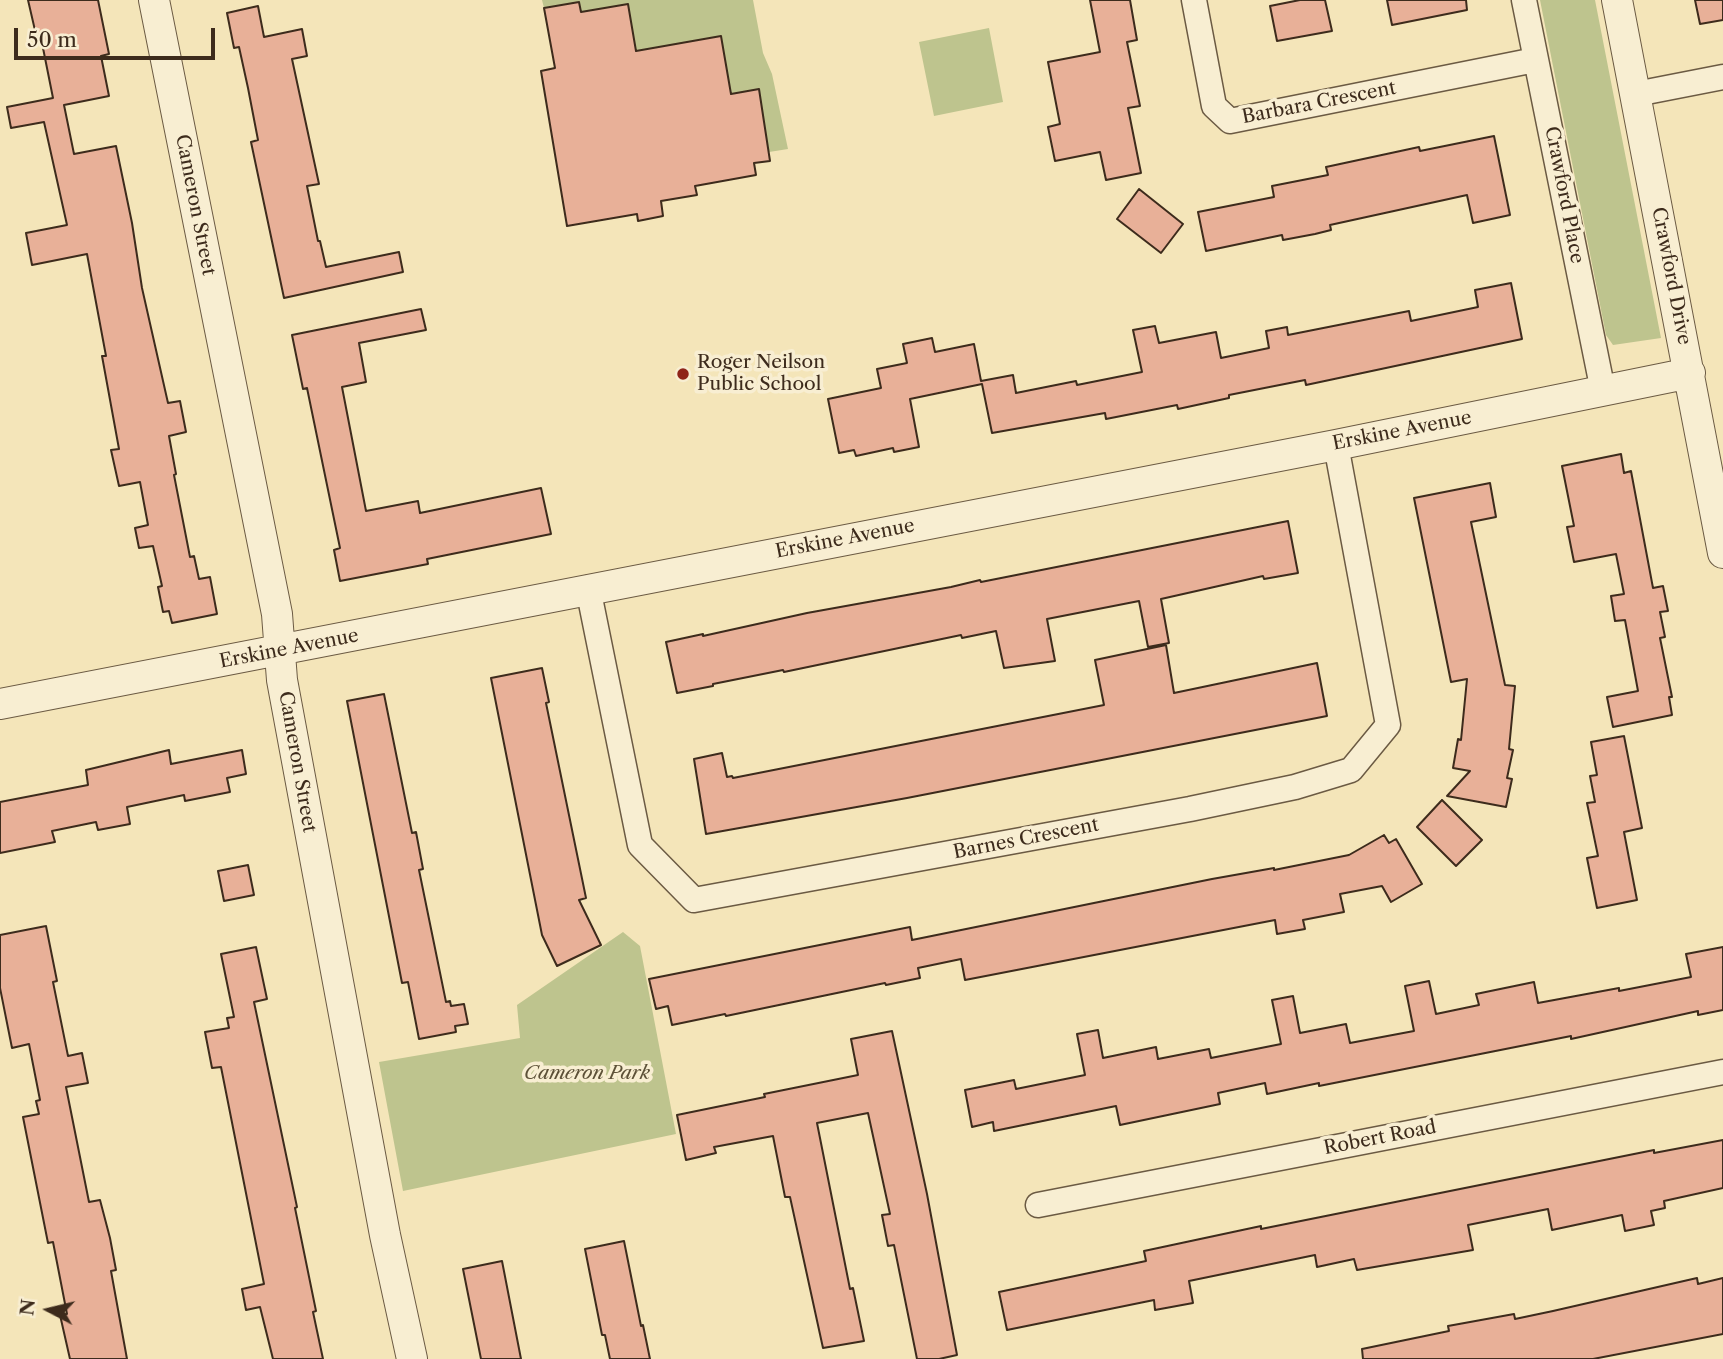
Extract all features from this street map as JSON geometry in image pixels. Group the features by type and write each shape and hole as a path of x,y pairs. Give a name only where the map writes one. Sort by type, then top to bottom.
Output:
{"street":[{"name":"Cameron Street","path":"154,0 274,601 282,680 380,1209 412,1359"},
{"name":"Barbara Crescent","path":"1194,0 1214,106 1230,121 1535,60"},
{"name":"Crawford Place","path":"1524,0 1603,391"},
{"name":"Crawford Drive","path":"1617,0 1723,553"},
{"path":"1636,94 1723,77"},
{"name":"Erskine Avenue","path":"0,705 1336,445 1690,373"},
{"name":"Barnes Crescent","path":"588,589 640,845 694,900 1190,808 1295,787 1351,770 1388,725 1336,445"},
{"name":"Robert Road","path":"1038,1205 1723,1072"}],"green space":[{"path":"542,0 753,0 763,53 772,74 788,149 769,152 759,89 731,94 636,51 628,4 581,12 544,8"},
{"path":"1540,0 1595,0 1661,338 1613,345 1606,335"},
{"path":"989,28 1003,102 934,116 919,42"},
{"name":"Cameron Park","path":"623,932 640,946 676,1134 403,1191 379,1062 520,1038 517,1005"}],"building":[{"path":"28,0 98,0 109,54 101,56 109,96 64,105 74,154 116,146 142,288 168,403 180,401 186,432 169,436 190,557 194,556 199,579 210,577 217,614 172,623 169,611 163,612 158,587 162,586 153,546 139,548 135,528 148,525 140,482 119,486 111,450 119,449 102,356 106,356 87,254 32,265 26,233 67,225 44,122 11,128 7,107 53,98 41,38 37,39"},
{"path":"1090,0 1130,0 1137,40 1127,42 1140,106 1128,108 1141,173 1106,180 1100,152 1055,161 1048,127 1060,124 1048,62 1100,52"},
{"path":"1300,0 1325,0 1332,31 1277,41 1270,6"},
{"path":"1387,0 1466,0 1467,10 1392,25"},
{"path":"1695,0 1723,0 1723,20 1700,24"},
{"path":"579,2 581,12 628,4 636,51 721,36 731,94 759,89 770,161 754,163 756,175 695,186 697,195 661,201 663,216 638,221 637,214 567,226 541,71 555,68 544,8"},
{"path":"258,6 264,37 302,29 307,56 292,59 319,184 307,186 326,267 399,252 403,272 284,298 251,142 258,140 248,88 239,47 234,48 227,13"},
{"path":"1494,136 1510,215 1473,223 1467,195 1330,225 1331,230 1315,234 1283,240 1282,235 1206,251 1198,212 1274,197 1272,186 1328,175 1326,167 1419,147 1420,151"},
{"path":"1139,189 1183,224 1161,253 1117,219"},
{"path":"1511,283 1522,339 1306,385 1305,380 1229,395 1229,398 1178,409 1177,405 1106,419 1105,413 992,433 982,384 910,399 919,447 894,452 893,448 856,456 854,450 839,453 828,399 881,388 877,369 907,363 903,344 932,338 935,352 974,344 981,381 1013,375 1016,393 1076,381 1077,385 1142,372 1133,330 1155,326 1159,343 1216,332 1221,358 1269,348 1266,331 1287,327 1288,335 1409,311 1411,321 1478,307 1475,290"},
{"path":"421,309 426,330 359,343 366,382 342,387 366,511 418,501 420,513 541,488 551,534 427,559 428,564 340,581 334,550 340,548 307,388 303,389 292,335"},
{"path":"1621,454 1624,473 1631,471 1653,588 1663,586 1668,611 1660,612 1665,637 1660,638 1672,697 1669,697 1672,715 1613,727 1607,697 1638,691 1625,620 1615,621 1611,596 1624,594 1616,554 1574,562 1567,527 1574,526 1562,466"},
{"path":"1490,483 1496,517 1471,522 1505,685 1515,686 1509,749 1513,750 1507,778 1512,779 1506,807 1447,796 1470,771 1453,768 1458,739 1461,740 1467,679 1451,682 1414,498"},
{"path":"1288,521 1298,573 1264,579 1263,576 1161,599 1169,643 1148,647 1139,601 1047,619 1055,661 1004,668 996,631 962,638 961,635 677,693 666,642"},
{"path":"1166,645 1174,693 1317,663 1327,716 907,798 706,834 694,759 722,753 727,777 733,778 1104,705 1095,660"},
{"path":"542,668 549,702 546,703 586,898 579,900 601,945 557,966 542,935 491,678"},
{"path":"384,694 412,833 416,832 423,869 419,870 446,1002 450,1001 451,1006 464,1004 468,1024 455,1026 456,1032 419,1039 408,982 402,983 347,701"},
{"path":"1624,736 1642,828 1624,832 1637,900 1597,908 1587,858 1598,856 1587,803 1595,802 1590,776 1597,775 1591,742"},
{"path":"169,750 171,764 242,750 246,774 227,778 230,792 185,801 184,795 127,807 130,824 98,830 96,822 52,831 55,842 0,853 0,802 88,785 86,770"},
{"path":"1442,800 1482,840 1456,866 1417,827"},
{"path":"1384,835 1389,843 1396,839 1422,884 1391,902 1382,886 1340,894 1344,912 1303,920 1305,929 1277,934 1275,920 965,980 961,959 918,968 920,978 672,1025 668,1006 656,1009 649,979 910,927 912,940 1212,879 1274,870 1349,855"},
{"path":"248,865 254,895 224,901 218,871"},
{"path":"46,926 57,981 53,982 68,1056 82,1053 88,1083 66,1087 89,1202 100,1200 110,1238 116,1270 111,1271 127,1359 70,1359 60,1315 67,1314 53,1242 48,1243 23,1117 39,1114 36,1101 40,1100 29,1044 12,1048 0,988 0,935"},
{"path":"256,947 267,999 254,1002 297,1207 295,1208 323,1359 273,1359 260,1307 246,1310 242,1289 264,1284 221,1067 212,1068 205,1032 229,1028 227,1018 234,1017 221,954"},
{"path":"1723,947 1723,1010 1698,1015 1698,1011 1571,1039 1571,1036 1319,1086 1319,1083 1267,1094 1265,1083 1218,1093 1220,1104 1120,1125 1116,1106 994,1131 993,1122 972,1127 965,1090 1014,1080 1016,1089 1085,1075 1077,1034 1098,1030 1103,1058 1156,1047 1158,1059 1209,1049 1211,1058 1281,1044 1272,1000 1293,996 1300,1033 1346,1024 1350,1043 1414,1031 1405,986 1429,981 1436,1014 1479,1005 1476,994 1534,982 1538,1003 1691,977 1686,954"},
{"path":"892,1031 927,1194 957,1355 939,1359 917,1359 894,1245 888,1246 882,1215 890,1214 868,1113 817,1123 850,1289 853,1288 864,1341 823,1348 790,1197 785,1197 773,1136 714,1147 716,1153 686,1160 677,1115 858,1075 851,1039"},
{"path":"1723,1140 1723,1188 1664,1201 1665,1208 1651,1211 1654,1225 1625,1231 1622,1215 1552,1230 1548,1209 1468,1225 1473,1250 1357,1270 1354,1259 1317,1267 1315,1255 1189,1281 1193,1303 1155,1310 1154,1300 1007,1330 999,1292 1146,1261 1144,1251 1654,1150 1654,1153"},
{"path":"624,1241 650,1359 610,1359 605,1335 602,1335 585,1249"},
{"path":"502,1261 521,1359 481,1359 463,1269"},
{"path":"1697,1278 1698,1284 1723,1278 1723,1334 1593,1359 1363,1359 1362,1349 1449,1331 1448,1326 1514,1314 1515,1319"}],"place":[{"name":"Roger Neilson Public School","path":"683,374"}]}
